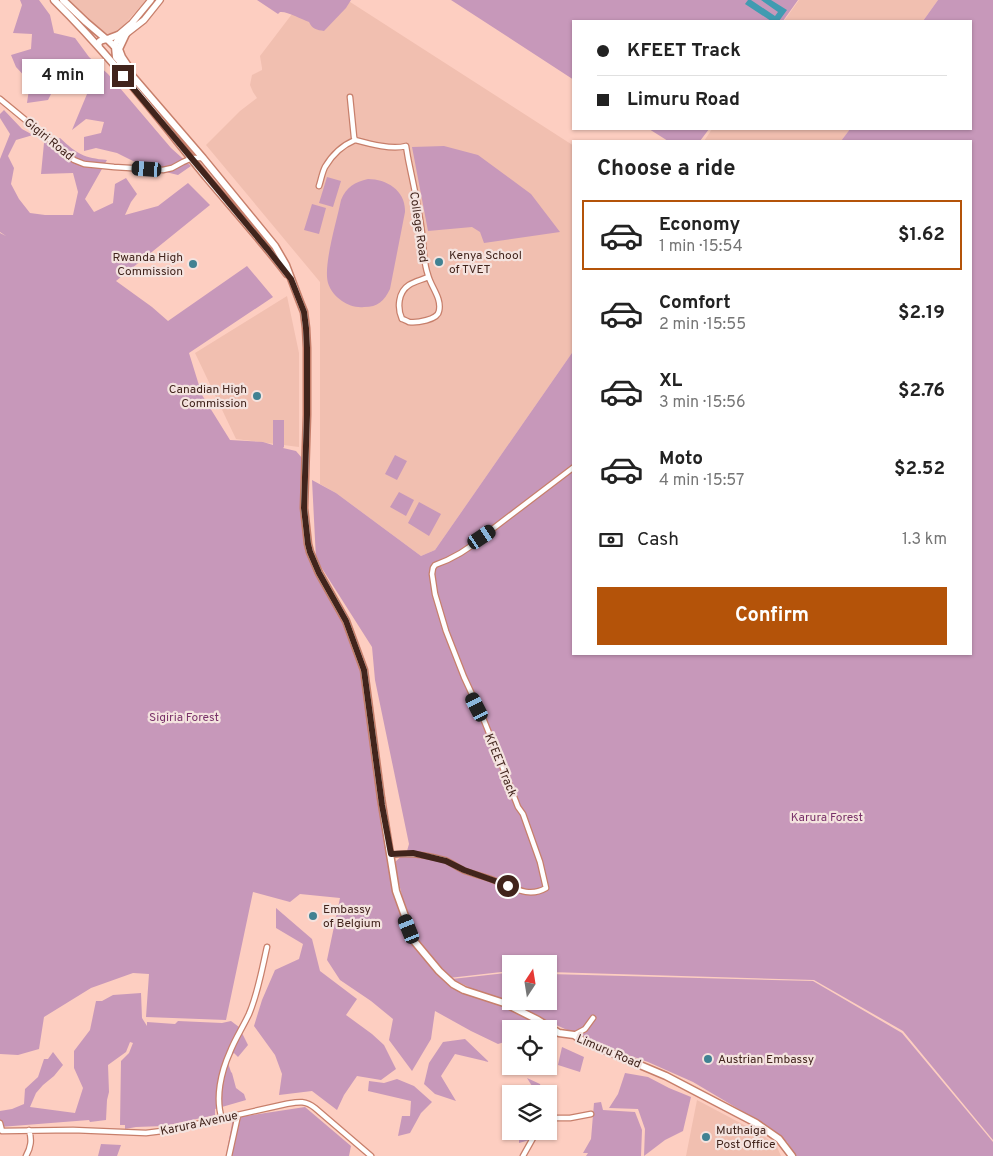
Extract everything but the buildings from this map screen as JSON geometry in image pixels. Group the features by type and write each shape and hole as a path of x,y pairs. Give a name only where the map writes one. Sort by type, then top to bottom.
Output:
{"main road":[{"name":"Limuru Road","path":"54,0 106,55 291,279"},
{"name":"Limuru Road","path":"63,0 108,40 115,50 116,57 203,158 275,246 286,265 304,312 307,348 305,523 310,552 319,573 346,621 364,670 382,805 396,891 414,941 439,971 453,984 464,990 504,1003 559,1033 574,1035 666,1076 756,1123 779,1140 792,1156"},
{"path":"126,34 120,46 120,53 145,92"},
{"path":"99,47 100,41 118,35"},
{"path":"106,55 110,56 115,50"},
{"path":"176,139 184,137"},
{"path":"779,1140 784,1156"}],"street":[{"path":"118,35 132,23 151,0"},
{"path":"115,50 117,41 144,20 160,0"},
{"path":"319,186 325,167 346,144 355,140 350,97"},
{"name":"Gigiri Road","path":"0,99 74,160 84,164 163,170 172,168 192,158"},
{"name":"College Road","path":"355,140 394,147 406,146 422,235 423,254 428,277 437,293 440,305 438,315 434,318 408,322 400,314 401,296 405,288 410,284 428,277"},
{"path":"193,148 192,158 203,158"},
{"name":"KFEET Track","path":"391,854 413,853 446,861 464,870 523,892 535,892 546,888 540,862 523,814 446,631 435,594 432,574 435,565 476,543 572,469"},
{"path":"222,1119 219,1110 220,1089 225,1062 253,1002 267,947"},
{"path":"574,1035 586,1029 593,1018"},
{"name":"Karura Avenue","path":"3,1131 73,1130 146,1133 170,1130 301,1102 310,1103 371,1156"},
{"path":"557,1118 570,1118 591,1114"},
{"path":"229,1156 238,1115"},
{"path":"0,1123 3,1131"},
{"path":"26,1156 32,1139 28,1130"},
{"path":"523,1156 532,1140"}],"shaded area":[{"path":"69,0 146,0 123,26 123,30 110,36 87,19"},
{"name":"Kenya School of TVET","path":"347,0 572,145 572,353 435,550 421,556 336,493 320,484 320,282 206,145 240,111 257,98 250,85 252,75 262,70 260,56 292,14"},
{"path":"799,0 938,0 924,20 785,20"},
{"path":"711,130 849,130 842,140 705,140"},
{"name":"Canadian High Commission","path":"287,296 299,353 299,447 236,439 195,353"},
{"path":"697,1100 763,1135 777,1147 781,1156 686,1156"}],"green space":[{"path":"20,0 39,0 50,15 54,33 75,38 89,57 108,74 171,148 191,166 178,175 145,167 117,153 96,148 84,151 84,137 101,133 104,122 86,119 72,130 87,94 83,75 72,62 57,67 55,86 48,100 27,103 30,82 16,67 11,55 31,49 32,34 13,33 22,5"},
{"path":"257,0 351,0 324,31 315,29 309,22 290,14 280,12 278,14"},
{"path":"451,0 798,0 784,20 572,20 572,79"},
{"path":"938,0 993,0 993,1140 903,1031 814,980 558,972 558,955 502,955 502,972 449,978 425,953 440,974 477,996 502,1005 502,1010 515,1010 532,1020 502,1020 502,1043 498,1044 435,1011 431,1039 412,1071 389,1040 393,1019 340,980 327,960 340,898 300,894 290,902 253,892 226,1020 146,1017 149,974 133,973 91,988 44,1017 39,1049 18,1055 0,1054 0,233 6,236 0,232 0,159 10,134 0,118 0,114 4,110 22,129 33,135 16,140 8,156 14,168 11,184 19,199 30,213 73,215 78,192 73,173 41,174 44,143 60,138 81,154 107,160 85,199 94,212 113,203 115,184 126,178 137,194 125,215 158,206 188,183 210,205 116,281 168,321 247,266 273,297 189,353 202,395 230,440 263,442 273,445 273,420 284,420 283,448 296,451 308,465 310,557 348,624 365,671 393,863 400,901 414,938 394,863 407,851 409,844 375,680 372,647 316,559 312,480 336,493 421,556 435,550 572,353 572,655 972,655 972,140 842,140 849,130 972,130 972,20 924,20"},
{"path":"651,130 708,130 701,140 666,140"},
{"path":"444,146 478,155 531,194 560,232 484,243 480,232 472,227 428,231 412,147"},
{"path":"327,177 341,181 333,207 319,203"},
{"path":"368,179 382,181 399,192 405,212 390,289 383,300 377,304 369,307 358,307 342,301 332,291 328,283 327,265 343,195 352,186"},
{"path":"312,204 326,208 319,234 304,230"},
{"path":"395,455 407,461 397,480 385,474"},
{"path":"399,492 414,500 406,516 390,507"},
{"path":"419,502 441,514 429,536 408,523"},
{"path":"276,908 312,939 320,971 357,999 346,1015 384,1045 396,1069 381,1080 357,1076 344,1095 337,1110 312,1091 279,1095 282,1074 275,1055 254,1026 262,1000 275,970 299,959 303,944 276,928"},
{"path":"502,973 502,1000 481,993 452,979"},
{"path":"558,974 813,981 902,1033 993,1142 993,1156 796,1156 787,1142 752,1117 693,1082 648,1062 597,1044 557,1025 557,1020 546,1020 524,1010 558,1010"},
{"path":"141,993 142,1018 147,1026 147,1022 175,1024 178,1021 222,1023 231,1021 239,1027 248,1045 238,1057 234,1053 227,1060 236,1088 244,1094 246,1100 215,1109 215,1115 164,1126 125,1129 125,1125 120,1125 121,1061 129,1053 133,1043 130,1042 126,1052 108,1065 109,1092 106,1120 0,1127 0,1111 24,1104 25,1089 38,1077 44,1059 48,1059 53,1052 63,1065 36,1093 30,1107 75,1113 83,1088 74,1068 74,1051 90,1030 96,1001 102,1001 113,995"},
{"path":"465,1039 489,1062 455,1054 441,1076 456,1101 435,1094 424,1084 429,1063 443,1042"},
{"path":"562,1047 584,1057 580,1072 558,1065"},
{"path":"625,1073 648,1077 691,1097 683,1131 665,1140 644,1156 645,1129 638,1109 609,1108 618,1094"},
{"path":"527,1078 540,1085 531,1085"},
{"path":"397,1079 414,1086 432,1102 421,1113 410,1133 398,1136 402,1116 410,1116 411,1101 368,1091 369,1081 384,1083"},
{"path":"601,1102 603,1110 635,1112 642,1130 641,1156 586,1156 588,1153 583,1153 591,1139 594,1103"},
{"path":"305,1107 351,1146 349,1156 226,1156 233,1118"},
{"path":"519,1140 530,1140 519,1143"},
{"path":"101,1144 121,1145 117,1156 98,1156"}],"water":[{"path":"748,0 751,0 775,16 778,12 761,0 771,0 787,10 780,20 769,20 745,4"}],"place":[{"name":"Kenya School of TVET","path":"439,262"},
{"name":"Rwanda High Commission","path":"193,264"},
{"name":"Canadian High Commission","path":"257,396"},
{"name":"Embassy of Belgium","path":"313,916"},
{"name":"Austrian Embassy","path":"708,1059"},
{"name":"Muthaiga Post Office","path":"706,1137"}],"route":[{"path":"123,76 291,279 304,312 307,348 307,415 304,508 308,544 319,573 346,621 364,670 382,805 391,854 413,853 446,861 464,870 508,886"}],"park label":[{"name":"Sigiria Forest","path":"184,717"},
{"name":"Karura Forest","path":"827,817"}]}
